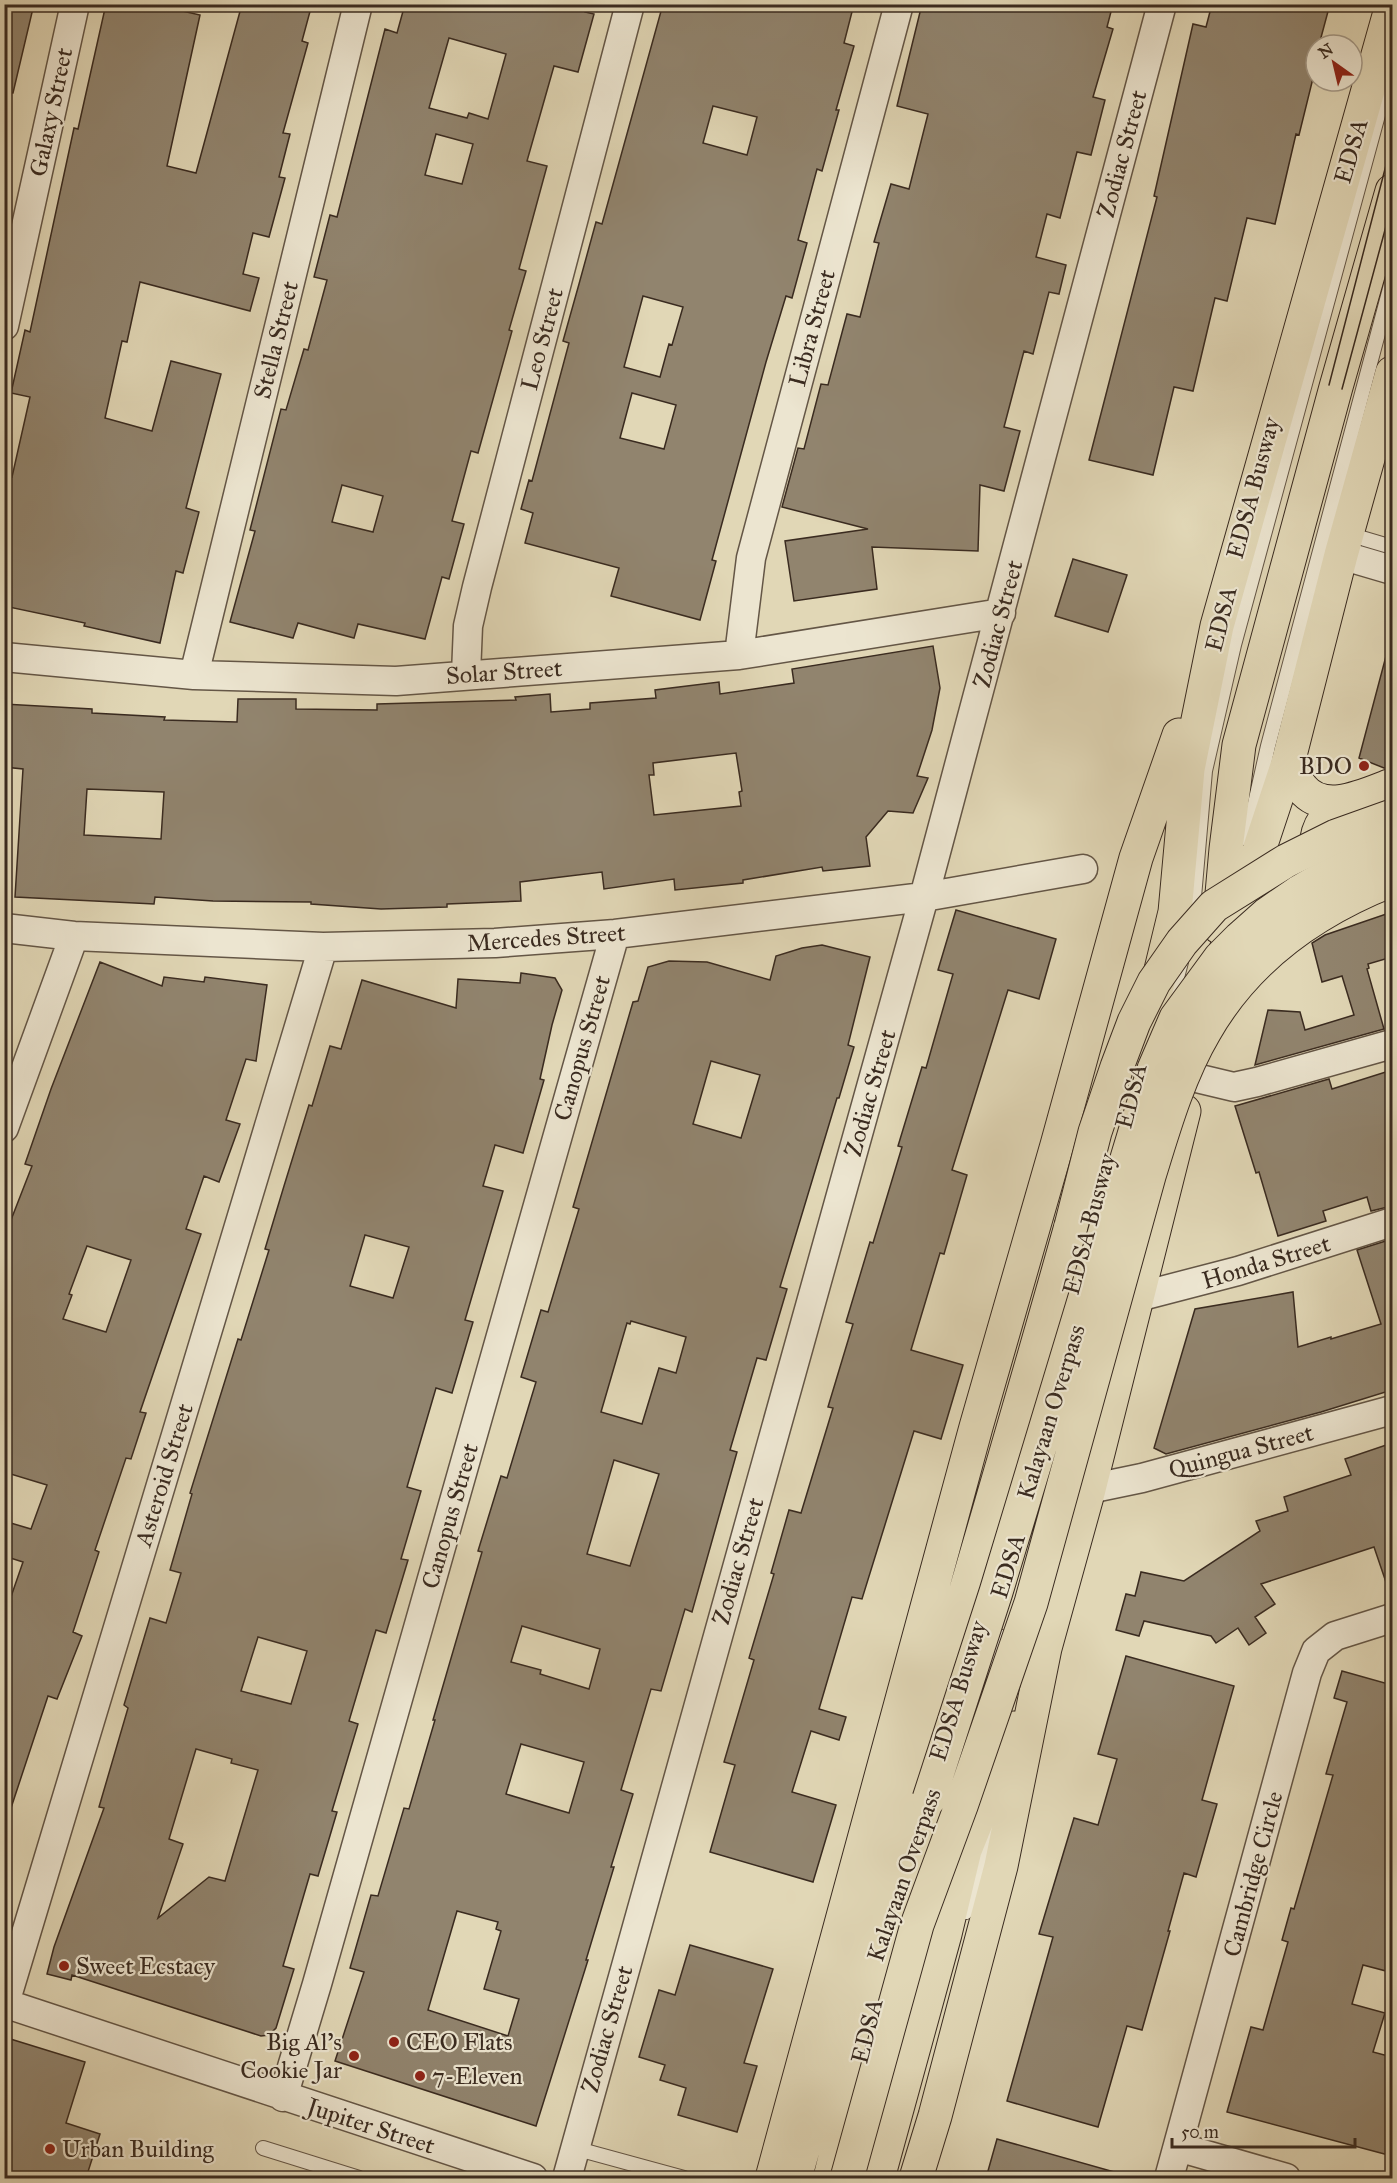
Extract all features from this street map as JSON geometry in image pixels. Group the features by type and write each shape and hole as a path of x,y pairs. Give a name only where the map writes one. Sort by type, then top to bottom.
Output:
{"main road":[{"name":"EDSA","path":"830,2178 885,1958 1047,1438 1175,912 1188,769 1217,626 1392,5"},
{"path":"1214,984 1226,849 1239,745 1335,387 1392,191"},
{"path":"916,2178 935,2116 1001,1866 1046,1648 1138,1298 1214,984 1288,763 1345,545 1387,413 1392,373"},
{"path":"772,2178 976,1427 1058,1145 1136,858 1217,626"},
{"path":"1288,763 1302,788 1314,799 1339,802 1387,798"},
{"path":"1214,984 1240,955 1260,938 1344,898 1392,863 1372,851 1362,835 1360,826 1364,807 1387,798"},
{"path":"795,2178 863,1935 1011,1439 1095,1132 1134,1022 1154,982 1182,942 1214,906 1286,861 1336,836 1387,798"},
{"path":"1339,802 1326,816 1317,837 1317,859 1320,870 1344,898"},
{"name":"Kalayaan Overpass","path":"815,2178 884,1923 929,1799 996,1592 1158,1059 1176,1018 1220,958 1240,938 1267,914 1299,892 1337,870 1392,848"},
{"name":"Kalayaan Overpass","path":"847,2178 916,1925 961,1806 1031,1603 1149,1176 1185,1072 1204,1032 1223,1003 1260,962 1283,941 1325,911 1357,894 1392,880"},
{"path":"1344,898 1392,893"},
{"path":"878,2178 945,1934 965,1850 1046,1648"}],"street":[{"name":"Galaxy Street","path":"4,326 75,4"},
{"name":"Stella Street","path":"194,675 358,4"},
{"name":"Leo Street","path":"466,675 468,626 477,587 630,4"},
{"name":"Libra Street","path":"739,655 751,558 899,4"},
{"name":"Zodiac Street","path":"567,2178 924,897 1162,4"},
{"path":"1345,545 1392,570"},
{"name":"Solar Street","path":"4,657 194,675 396,681 739,655 1001,613"},
{"name":"Mercedes Street","path":"4,928 74,936 323,947 495,943 615,934 924,897 1083,869"},
{"name":"Canopus Street","path":"283,2097 321,1973 615,934"},
{"path":"4,1128 74,936"},
{"name":"Asteroid Street","path":"5,2003 323,947"},
{"path":"1192,1077 1234,1087 1392,1044"},
{"name":"Honda Street","path":"1138,1298 1238,1272 1392,1222"},
{"name":"Quingua Street","path":"1089,1489 1142,1478 1392,1410"},
{"name":"Cambridge Circle","path":"1169,2178 1307,1673 1316,1650 1335,1636 1392,1618"},
{"name":"Jupiter Street","path":"5,2003 533,2178"},
{"path":"1178,2147 1286,2178"}],"lane":[{"name":"EDSA Busway","path":"1053,1451 1194,911 1205,771 1234,645 1386,85"},
{"path":"1214,984 1268,746 1392,281"},
{"path":"1345,545 1392,547"},
{"name":"EDSA Busway","path":"838,2178 896,1965 1003,1623"},
{"path":"886,2178 1046,1648"},
{"path":"263,2148 359,2178"},
{"path":"574,2148 684,2178"}],"building":[{"path":"4,4 34,4 13,93 4,92"},
{"path":"106,4 152,4 200,15 167,166 196,173 242,4 312,4 302,41 308,43 283,133 290,134 279,177 285,178 269,237 253,233 243,274 259,278 250,311 140,282 127,342 122,341 105,418 152,431 171,361 221,374 186,508 199,512 183,573 176,571 160,643 84,626 85,623 4,606 4,475 12,477 30,397 11,393 25,330 30,332 74,128 78,129"},
{"path":"405,4 587,4 585,12 594,14 578,72 554,66 527,161 547,166 519,269 526,271 478,453 471,451 452,521 464,524 449,579 442,577 425,639 358,624 354,638 298,623 293,638 230,622 255,531 250,530 281,409 286,410 304,349 308,350 327,280 314,277 330,215 337,217 385,29 397,33","holes":["449,38 506,54 488,119 469,113 467,118 429,108","436,134 473,144 462,184 425,175","342,485 383,496 373,532 332,522"]},
{"path":"663,4 854,4 844,43 854,46 836,110 839,110 822,171 817,169 798,240 807,243 792,298 786,296 766,362 712,560 716,561 700,620 611,596 619,568 525,543 533,513 521,509 529,480 532,481 569,343 563,341 596,222 602,224","holes":["713,106 757,117 747,155 703,143","643,296 683,307 660,377 624,367","632,393 676,405 664,449 620,438"]},
{"path":"922,4 1113,4 1107,27 1113,29 1093,97 1105,100 1091,155 1077,152 1060,218 1047,214 1036,257 1066,265 1059,294 1049,292 1033,354 1024,351 1004,427 1020,431 1004,491 980,485 978,551 872,547 877,589 794,601 785,541 868,529 782,507 798,448 804,449 821,384 828,385 847,314 860,317 879,243 874,242 891,184 909,189 928,114 897,106"},
{"path":"1212,4 1330,4 1322,33 1304,33 1304,93 1309,93 1299,135 1296,134 1275,224 1247,218 1227,301 1215,298 1193,391 1174,387 1153,475 1089,460 1157,197 1154,196 1193,24 1206,27"},
{"path":"1073,559 1127,575 1108,632 1055,616"},
{"path":"933,646 940,688 932,730 917,776 928,778 913,813 888,811 866,837 870,866 823,871 822,867 743,880 743,883 675,890 674,879 604,889 602,872 520,882 521,901 447,904 447,907 381,909 311,904 311,902 213,901 155,897 154,904 15,897 23,769 4,767 4,704 92,709 92,713 165,717 164,720 237,722 238,699 296,699 296,709 377,710 377,704 516,700 515,697 550,694 551,712 590,709 590,703 656,698 655,690 719,682 720,694 794,683 792,669","holes":["736,753 742,791 739,792 741,806 654,815 649,775 654,775 653,763","87,789 164,792 161,839 84,835"]},
{"path":"1386,656 1392,657 1392,767 1384,768 1359,758"},
{"path":"956,910 1056,939 1039,999 1008,990 952,1170 967,1175 944,1254 940,1253 911,1350 963,1365 941,1439 914,1431 862,1599 852,1597 819,1709 846,1717 839,1740 811,1731 792,1792 836,1805 813,1882 710,1852 735,1765 724,1762 754,1660 749,1658 774,1574 771,1573 789,1510 801,1513 833,1408 828,1407 853,1324 846,1322 870,1242 873,1243 902,1147 898,1146 922,1067 926,1068 953,974 938,970"},
{"path":"1392,912 1392,957 1368,964 1367,969 1384,1029 1255,1065 1268,1010 1300,1012 1305,1030 1354,1015 1342,976 1322,982 1312,943 1325,935"},
{"path":"822,945 870,957 848,1045 854,1047 780,1287 787,1289 766,1360 757,1358 730,1450 737,1452 692,1612 685,1609 661,1691 651,1689 621,1790 633,1794 611,1867 614,1867 586,1960 588,1960 536,2126 335,2061 364,1972 350,1968 371,1895 378,1896 404,1808 409,1809 482,1552 478,1551 501,1476 507,1478 536,1382 521,1377 541,1310 548,1312 579,1209 573,1207 633,1002 638,1001 648,967 669,961 707,962 770,980 776,956","holes":["711,1061 760,1075 741,1138 693,1124","631,1321 686,1337 676,1373 659,1368 642,1424 601,1412 627,1323 630,1324","614,1460 659,1474 630,1566 587,1554","522,1626 600,1649 589,1689 540,1674 541,1670 511,1662","521,1744 584,1762 569,1813 506,1794","457,1911 498,1922 496,1929 501,1931 484,1989 519,1999 508,2036 428,2010"]},
{"path":"100,962 162,986 164,977 204,982 205,977 267,985 256,1061 246,1059 226,1120 240,1124 219,1182 204,1176 186,1229 201,1234 140,1412 146,1413 131,1459 126,1458 95,1550 99,1552 73,1632 82,1636 57,1699 48,1696 8,1817 4,1816 4,1617 23,1562 4,1556 4,1521 31,1529 47,1485 4,1472 4,1238 32,1166 25,1164","holes":["87,1246 131,1260 106,1332 63,1319 72,1295 69,1294"]},
{"path":"521,973 555,978 562,990 540,1079 544,1080 523,1153 495,1145 483,1186 503,1191 465,1320 473,1322 452,1393 436,1388 407,1487 421,1491 401,1559 408,1560 386,1633 376,1630 349,1721 358,1724 332,1811 337,1812 318,1876 310,1874 283,1966 294,1969 276,2028 269,2035 261,2036 72,1975 71,1980 47,1974 54,1947 104,1808 99,1807 128,1708 124,1705 150,1618 166,1623 181,1573 170,1570 192,1494 190,1493 238,1339 241,1340 269,1250 265,1249 284,1186 330,1046 341,1049 362,980 456,1008 458,979 520,983","holes":["365,1235 409,1247 393,1298 350,1286","258,1637 307,1651 291,1704 241,1691","196,1749 232,1759 231,1763 258,1770 225,1881 209,1877 158,1918 183,1844 169,1839"]},
{"path":"1392,1070 1392,1206 1371,1211 1367,1197 1323,1211 1326,1221 1278,1236 1259,1172 1256,1173 1235,1106 1329,1079 1332,1089"},
{"path":"1392,1239 1392,1390 1321,1412 1166,1454 1154,1448 1195,1309 1293,1292 1298,1347 1381,1324 1357,1250"},
{"path":"1392,1443 1392,1590 1389,1591 1374,1547 1261,1584 1275,1604 1255,1617 1266,1633 1249,1645 1238,1628 1216,1643 1211,1636 1144,1621 1139,1636 1116,1630 1126,1594 1135,1596 1141,1572 1184,1581 1260,1531 1256,1521 1288,1511 1284,1497 1351,1475 1345,1459"},
{"path":"1126,1656 1234,1686 1202,1800 1217,1804 1196,1877 1184,1873 1142,2030 1127,2026 1098,2127 1007,2101 1053,1937 1039,1934 1074,1818 1098,1825 1117,1759 1098,1754"},
{"path":"1342,1671 1392,1685 1392,1948 1386,1971 1363,1965 1352,2004 1385,2013 1373,2052 1392,2057 1392,2156 1227,2112 1251,2027 1263,2030 1288,1942 1282,1940 1291,1908 1294,1909 1333,1775 1326,1774 1347,1702 1334,1698"},
{"path":"690,1945 773,1969 744,2063 757,2066 737,2132 678,2115 686,2088 660,2080 665,2065 639,2057 659,1990 675,1995"},
{"path":"4,2037 85,2062 66,2123 100,2134 86,2178 4,2178"},
{"path":"997,2139 1118,2173 1117,2178 986,2178"}],"tram line":[{"path":"1329,385 1392,142"},
{"path":"1342,389 1392,204"}],"place":[{"name":"BDO","path":"1364,766"},
{"name":"Sweet Ecstacy","path":"64,1966"},
{"name":"CEO Flats","path":"394,2042"},
{"name":"Big Al's Cookie Jar","path":"354,2056"},
{"name":"7-Eleven","path":"420,2076"},
{"name":"Urban Building","path":"50,2149"}]}
